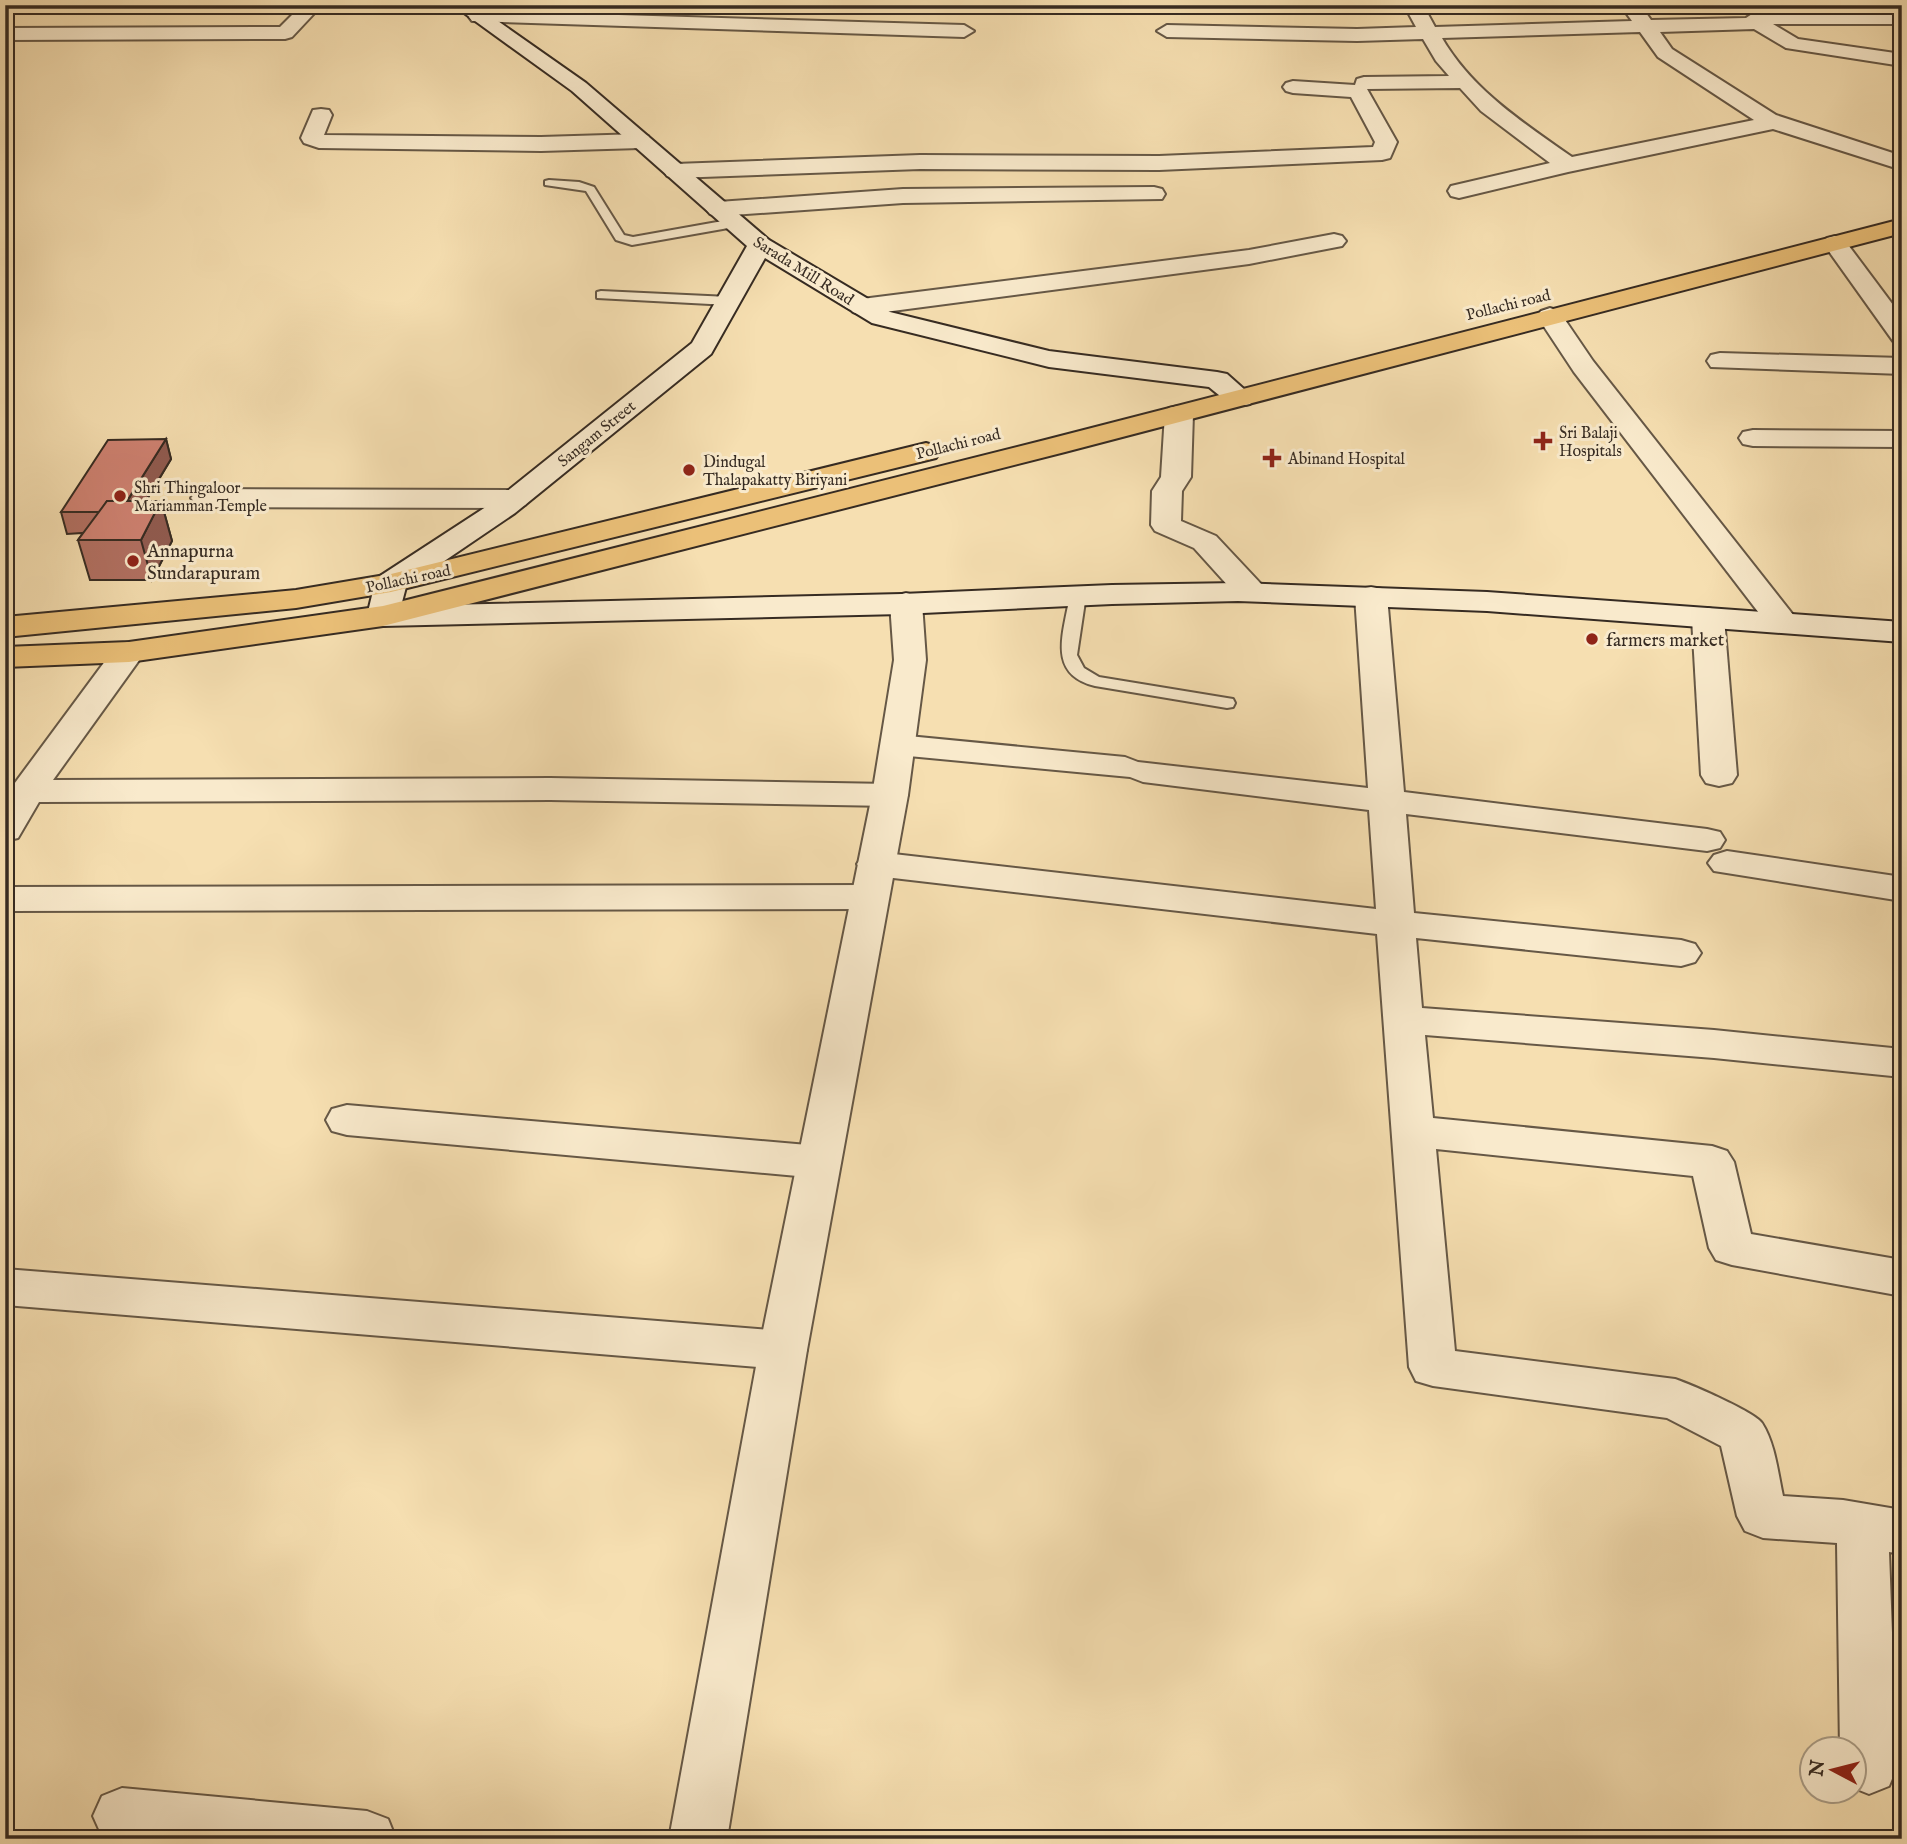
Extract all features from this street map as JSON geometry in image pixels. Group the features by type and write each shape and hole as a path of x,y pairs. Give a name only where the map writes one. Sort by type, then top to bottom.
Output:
{"highway":[{"name":"Pollachi road","path":"5,627 296,599 391,583 1217,380 1294,357 1902,205"},
{"path":"5,657 129,652 383,616 1179,414 1902,226"}],"street":[{"path":"5,34 285,33 313,5"},
{"path":"1413,5 1443,57 1488,107 1568,165"},
{"path":"1630,5 1665,52 1775,122 1902,163"},
{"path":"470,11 964,31"},
{"name":"Sarada Mill Road","path":"470,11 579,87 760,245 881,318 1049,359 1217,380"},
{"path":"48,34 72,12"},
{"path":"1167,31 1289,35 1646,27 1753,15 1902,18"},
{"path":"1753,15 1793,44 1902,60"},
{"path":"1364,83 1466,82"},
{"path":"675,171 920,162 1159,163 1382,152 1387,142 1358,91 1293,87"},
{"path":"321,115 312,138 319,141 541,145 640,141"},
{"path":"1459,191 1568,165 1775,122"},
{"path":"726,216 903,196 1154,194"},
{"path":"862,307 1249,257 1334,241"},
{"path":"1835,243 1902,335"},
{"name":"Sangam Street","path":"391,583 515,499 702,348 760,245"},
{"path":"1876,300 1902,302"},
{"path":"1550,316 1583,366 1783,623"},
{"path":"1720,360 1902,366"},
{"path":"1217,380 1240,398"},
{"path":"1179,414 1177,477 1167,491 1166,525 1205,542 1251,592"},
{"path":"1754,438 1902,439"},
{"path":"206,498 515,499"},
{"path":"391,583 383,616 906,604 1078,595 1251,592 1371,596 1902,632"},
{"path":"1371,596 1433,1367 1675,1399 1742,1434 1763,1516 1882,1529 1869,1767"},
{"path":"698,1839 783,1350 890,795 910,660 906,604"},
{"path":"1708,618 1719,775"},
{"path":"5,830 27,791 129,652"},
{"path":"898,745 1387,801 1717,851 1902,889"},
{"path":"27,791 550,789 890,795"},
{"path":"5,899 872,881 1396,924 1681,953"},
{"path":"1403,1020 1714,1044 1902,1063"},
{"path":"347,1120 819,1162"},
{"path":"1412,1131 1712,1162 1731,1248 1902,1278"},
{"path":"5,1287 783,1350"},
{"path":"122,1816 367,1839"}],"lane":[{"path":"549,183 579,185 590,189 620,237 632,241 726,216"},
{"path":"601,295 729,301"},
{"path":"1078,595 1069,655 1070,663 1084,676 1095,681 1227,703"}],"building":[{"path":"166,439 127,501 107,501 100,512 61,512 108,440"},
{"path":"107,501 161,501 141,540 78,540"}],"place":[{"name":"Sri Balaji Hospitals","path":"1543,441"},
{"name":"Abinand Hospital","path":"1272,458"},
{"name":"Dindugal Thalapakatty Biriyani","path":"689,470"},
{"name":"Shri Thingaloor Mariamman Temple","path":"120,496"},
{"name":"Annapurna Sundarapuram","path":"133,561"},
{"name":"farmers market","path":"1592,639"}]}
